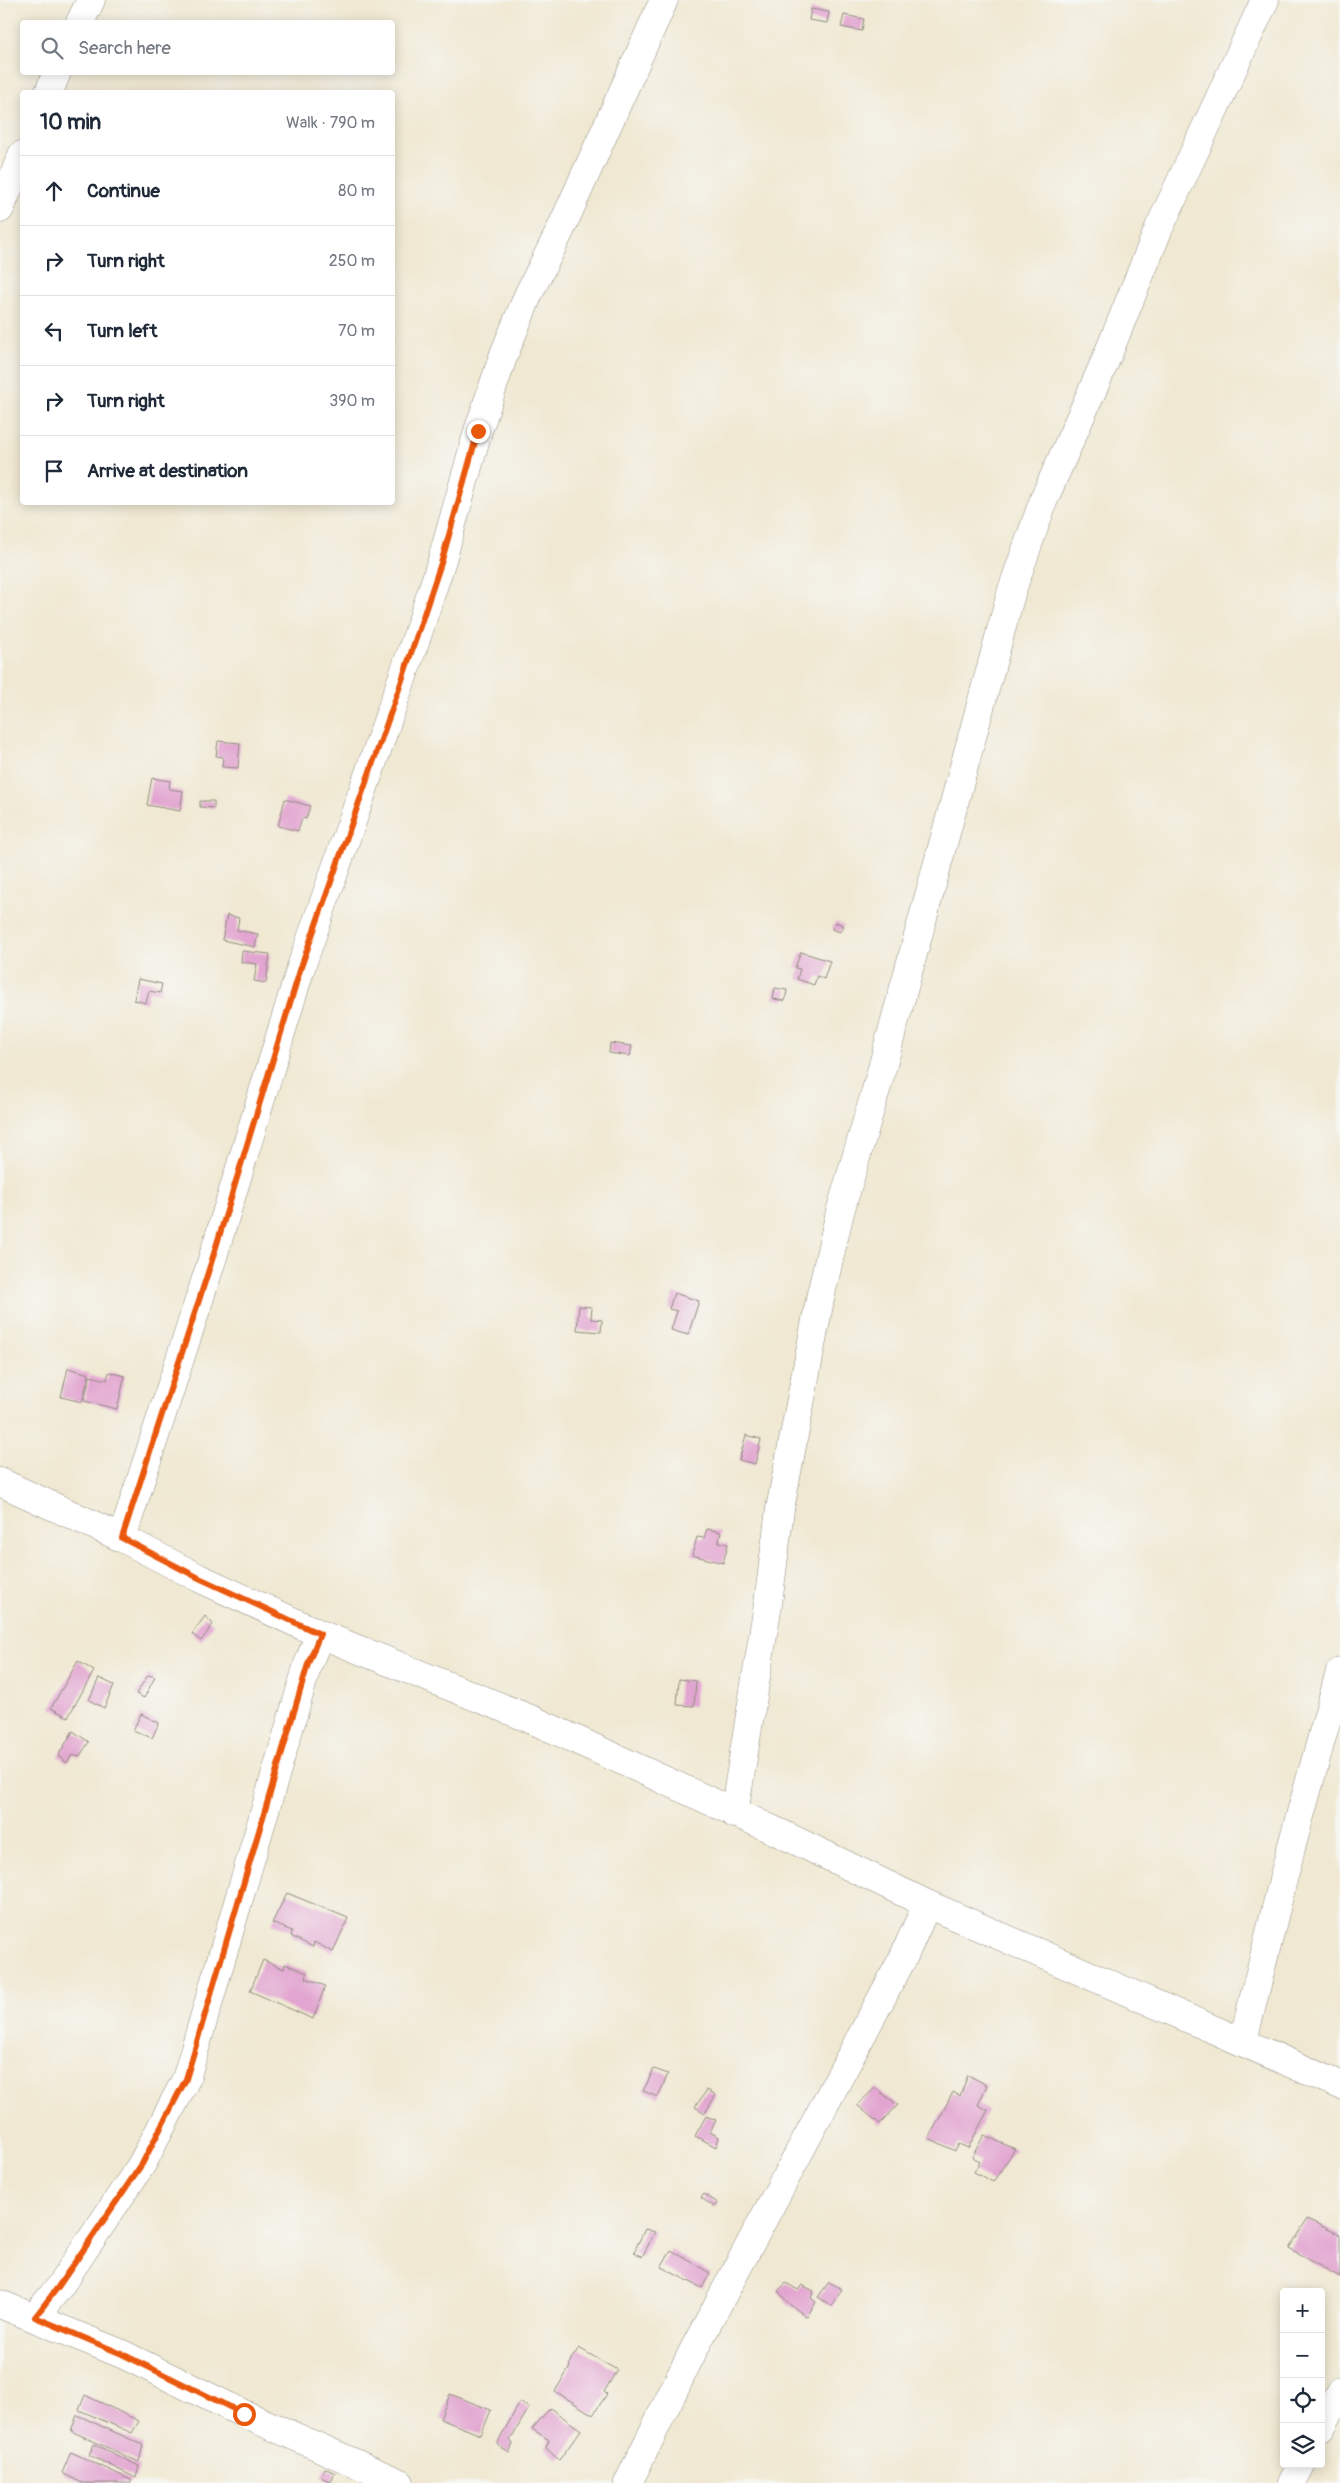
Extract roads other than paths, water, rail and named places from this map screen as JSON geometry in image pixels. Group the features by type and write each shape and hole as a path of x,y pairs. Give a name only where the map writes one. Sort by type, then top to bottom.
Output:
{"street":[{"path":"81,20 90,0"},
{"path":"122,1538 212,1260 301,967 442,560 478,431 504,354 529,293 559,233 664,0"},
{"path":"734,1814 768,1604 780,1509 821,1294 840,1212 970,750 993,652 1020,565 1048,491 1104,364 1159,228 1265,0"},
{"path":"50,90 56,75"},
{"path":"0,209 20,160"},
{"path":"0,1482 122,1538 172,1565 320,1634 533,1720 734,1814 782,1834 927,1904 1210,2030 1243,2041 1340,2085"},
{"path":"35,2317 58,2287 142,2164 186,2079 308,1664 320,1634"},
{"path":"1243,2041 1290,1852 1340,1672"},
{"path":"628,2483 699,2341 903,1958 927,1904"},
{"path":"0,2304 122,2354 244,2414 400,2483"},
{"path":"1324,2423 1340,2392"},
{"path":"1292,2483 1300,2468"}]}
